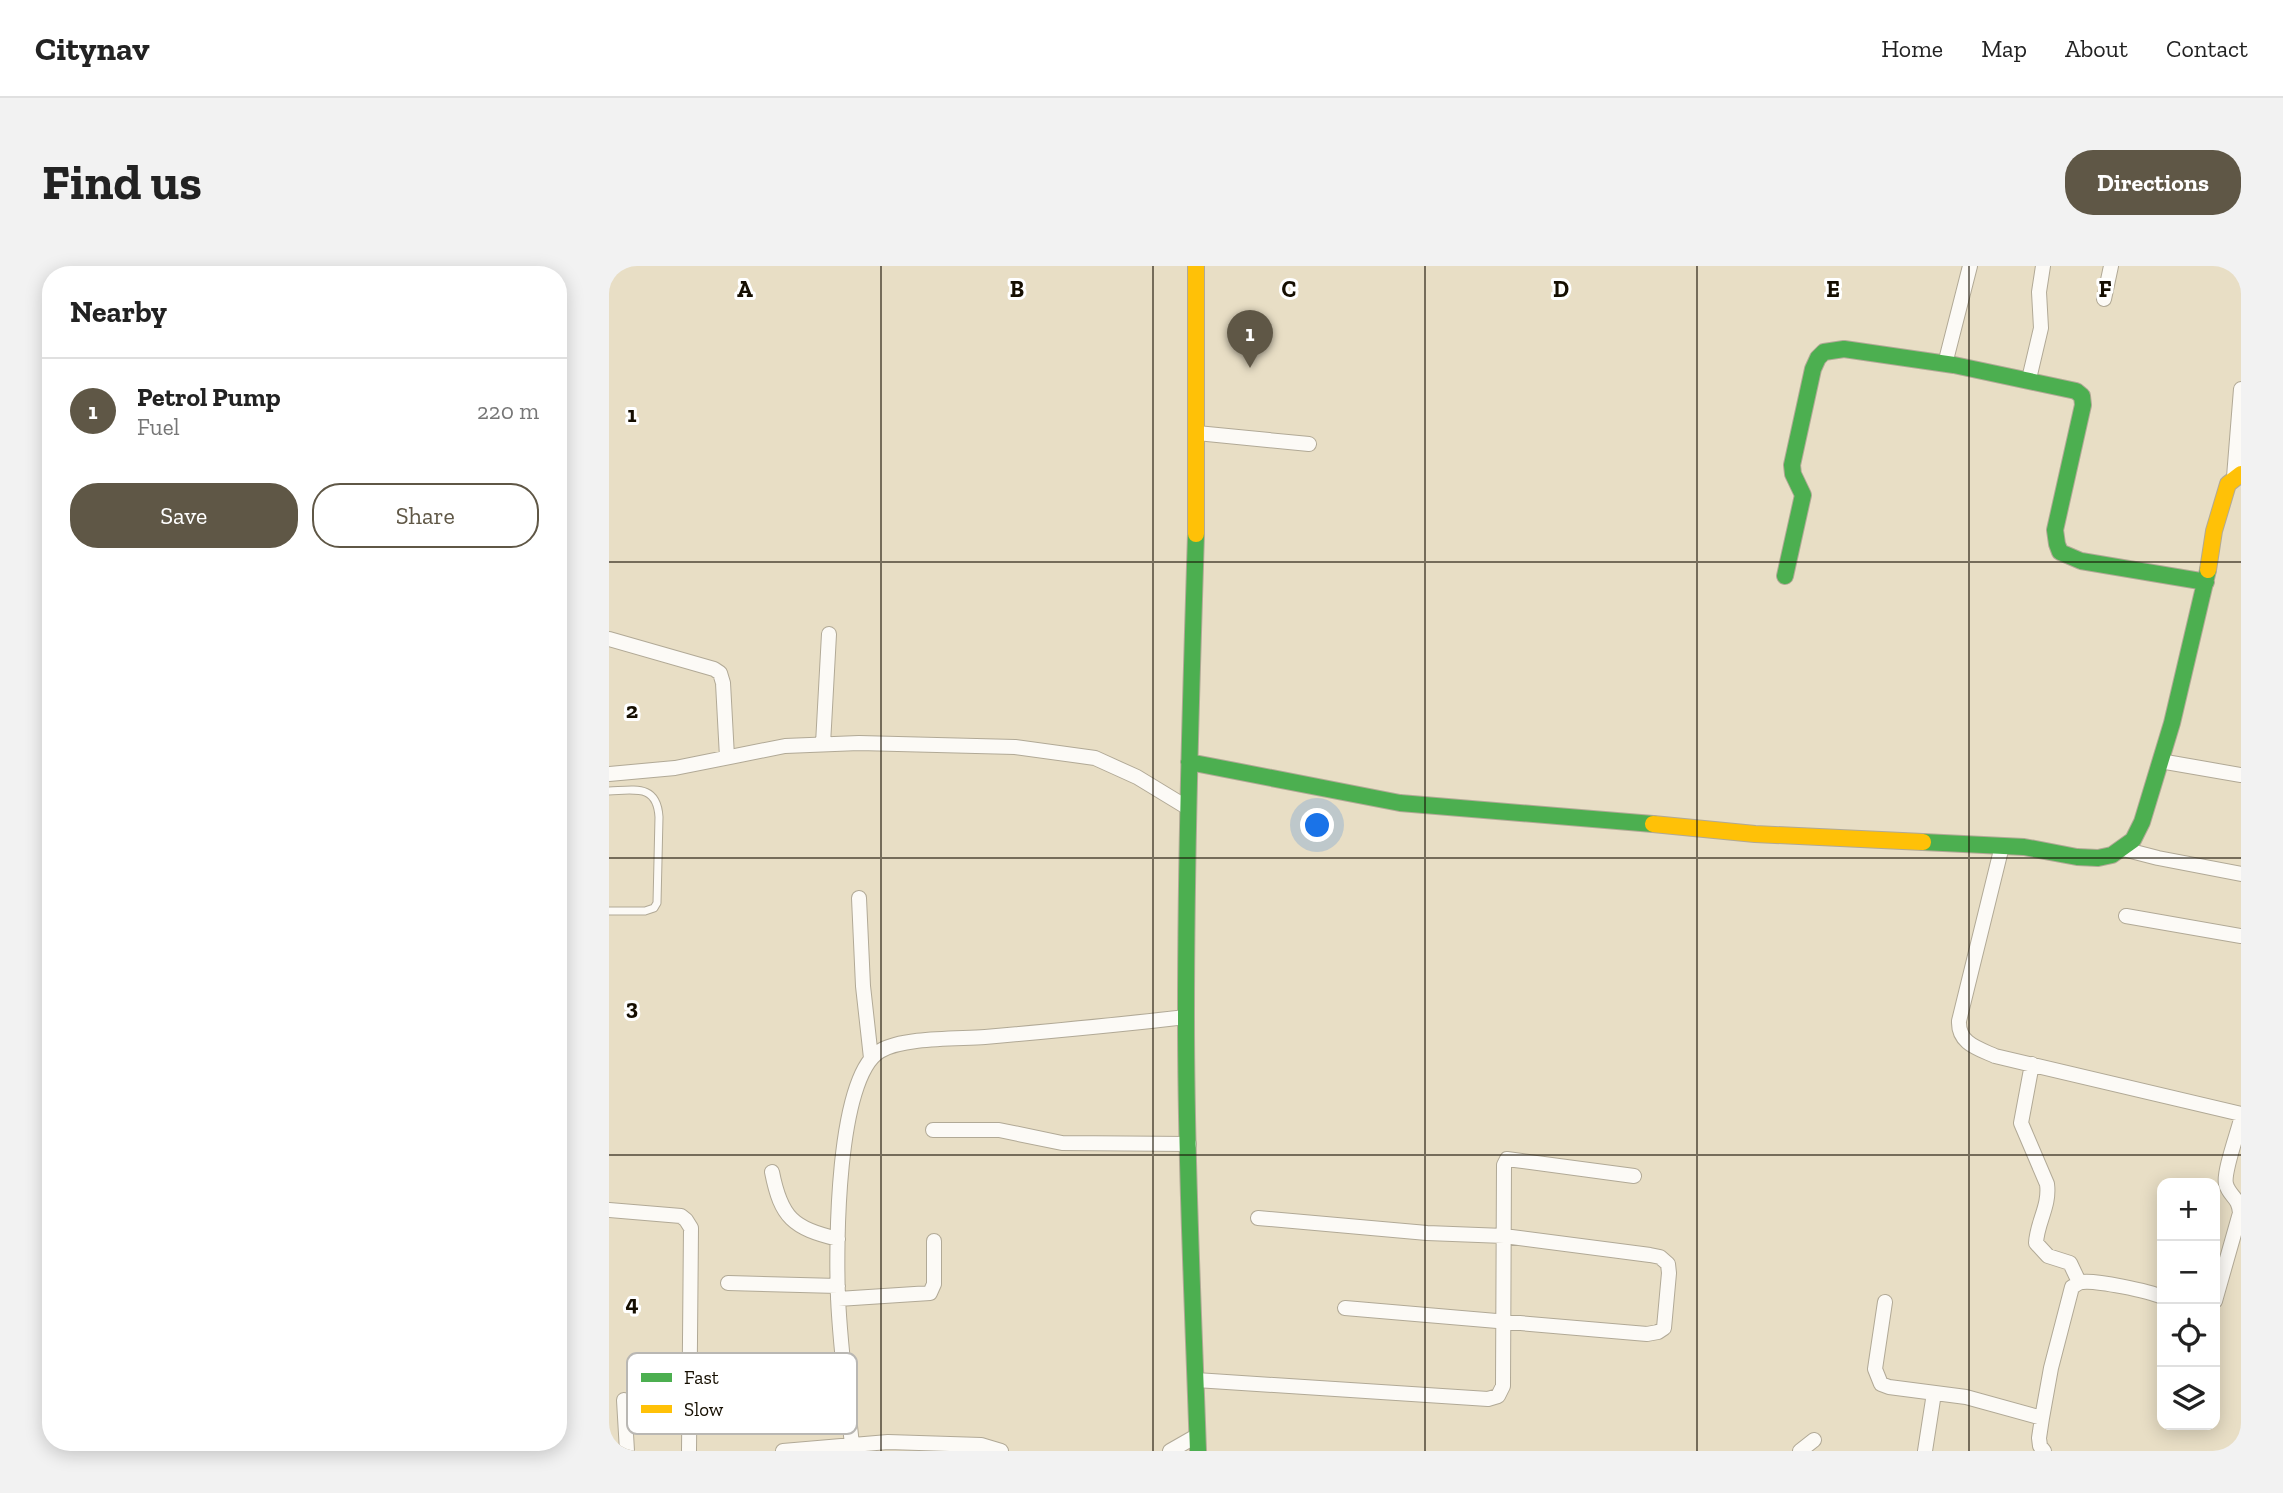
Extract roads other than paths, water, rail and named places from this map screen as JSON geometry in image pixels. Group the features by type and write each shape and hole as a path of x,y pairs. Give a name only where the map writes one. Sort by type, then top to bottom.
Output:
{"main road":[{"path":"1196,266 1197,433 1186,1017 1198,1443"},
{"path":"1785,576 1803,495 1793,474 1792,465 1817,357 1827,350 1844,349 2029,379 2076,391 2082,396 2083,405 2055,530 2056,544 2063,555 2081,561 2206,582"},
{"path":"1189,762 1400,803 1755,834 2002,846 2098,858 2112,855 2133,840 2142,822 2172,723 2206,582 2214,531 2228,484 2237,476"}],"street":[{"path":"1945,364 1970,266"},
{"path":"2029,379 2041,328 2039,292 2043,266"},
{"path":"2104,299 2111,266"},
{"path":"2237,476 2241,388"},
{"path":"1197,433 1309,444"},
{"path":"823,744 829,634"},
{"path":"609,639 720,673 723,682 727,757"},
{"path":"609,774 675,768 785,746 823,744 1015,747 1095,758 1137,777 1188,807"},
{"path":"2160,761 2241,775"},
{"path":"2002,846 1958,1030 1962,1038 1974,1047 1995,1056 2241,1114"},
{"path":"2123,849 2241,874"},
{"path":"859,898 863,986 871,1058"},
{"path":"2126,916 2241,936"},
{"path":"844,1353 838,1292 838,1239 844,1144 851,1103 861,1074 871,1058 881,1050 896,1045 1097,1028 1186,1017"},
{"path":"2032,1065 2021,1123 2047,1184 2048,1193 2048,1205 2036,1233 2036,1243 2048,1255 2070,1263 2079,1282"},
{"path":"2220,1283 2240,1213 2239,1204 2222,1194 2241,1119"},
{"path":"933,1130 999,1130 1062,1143 1189,1144"},
{"path":"1196,1380 1488,1399 1498,1396 1503,1386 1504,1166 1507,1159 1634,1176"},
{"path":"772,1172 782,1209 795,1222 817,1234 838,1239"},
{"path":"609,1210 681,1216 691,1228 690,1353"},
{"path":"1258,1218 1427,1233 1504,1236 1650,1255 1660,1257 1668,1264 1666,1319 1664,1328 1658,1332 1637,1334 1345,1308"},
{"path":"728,1283 838,1292 930,1293 933,1284 934,1241"},
{"path":"2044,1451 2039,1438 2042,1418 2072,1287 2079,1282 2157,1295"},
{"path":"1885,1302 1875,1369 1881,1384 1980,1400 2042,1418"},
{"path":"1925,1451 1934,1393"},
{"path":"624,1400 627,1451"},
{"path":"851,1434 852,1445"},
{"path":"1800,1451 1814,1440"},
{"path":"783,1451 888,1443 981,1445 1001,1451"},
{"path":"1170,1451 1198,1443"}],"lane":[{"path":"609,791 637,790 652,794 658,803 659,817 657,903 654,908 645,911 609,911"}],"place":[{"name":"Petrol Pump","path":"1250,368"}]}
